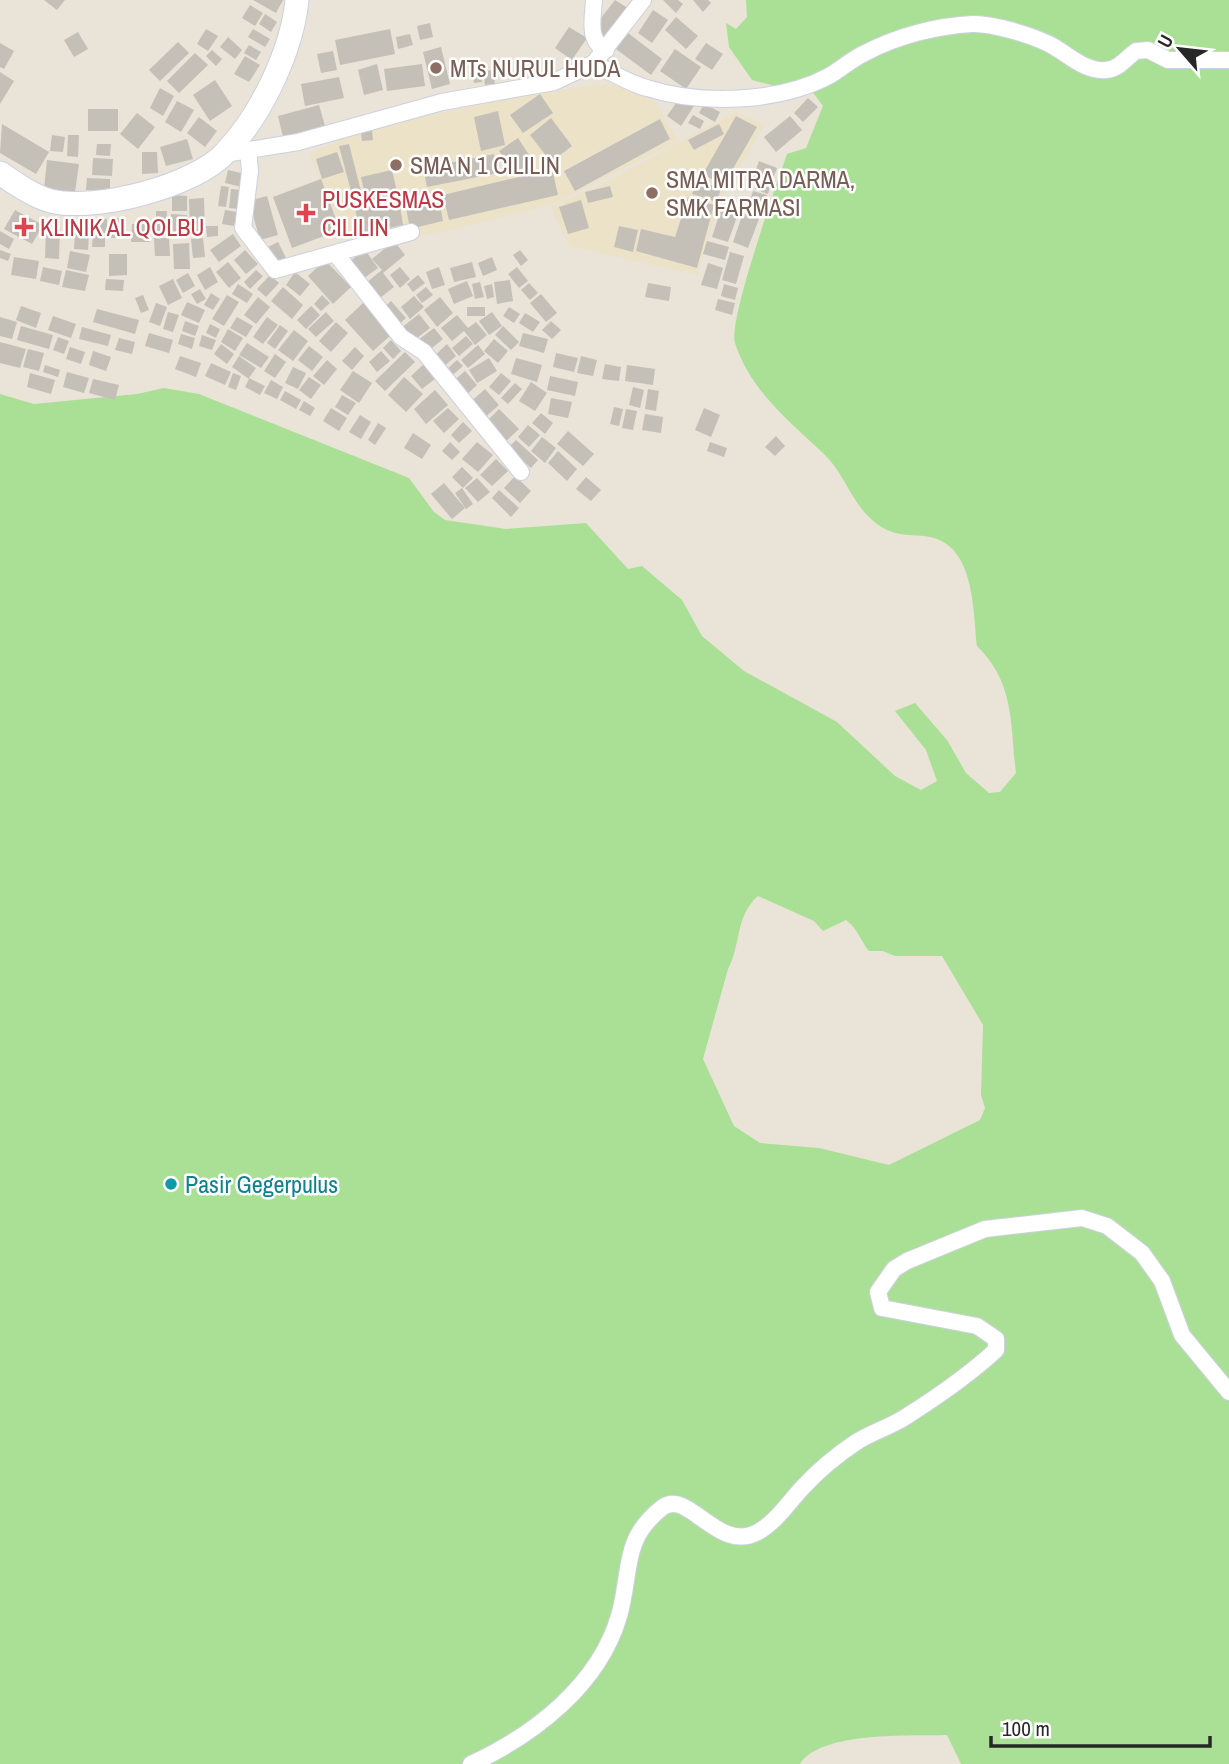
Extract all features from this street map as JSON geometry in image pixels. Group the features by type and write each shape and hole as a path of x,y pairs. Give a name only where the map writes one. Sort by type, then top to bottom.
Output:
{"main road":[{"path":"0,173 29,192 53,202 116,201 143,194 236,152 284,57 297,0"}],"street":[{"path":"594,0 595,42 606,50"},
{"path":"411,232 275,270 243,228 250,171 236,152 298,142 442,102 554,82 594,63 643,0"},
{"path":"594,63 643,88 732,100 811,84 893,40 938,28 974,24 989,25 1047,43 1095,70 1108,70 1122,64 1136,51 1148,50 1168,60 1229,60"},
{"path":"336,254 401,337 424,352 521,472"},
{"path":"471,1764 514,1739 569,1701 593,1671 620,1615 630,1549 646,1522 666,1505 677,1504 692,1510 715,1530 734,1536 756,1533 805,1484 857,1441 907,1416 996,1350 996,1339 977,1326 882,1308 878,1292 894,1269 907,1261 985,1229 1082,1218 1107,1226 1132,1244 1155,1269 1182,1335 1229,1392"}],"shaded area":[{"name":"SMA N 1 CILILIN","path":"603,84 648,90 678,141 555,203 445,231 352,249 309,154 365,129 522,96","holes":["540,94 553,113 523,133 511,115","497,111 505,145 482,150 474,117","551,118 572,146 551,162 530,135","659,119 670,139 575,191 564,170","518,139 532,161 514,173 499,151","349,144 364,203 355,206 339,147","337,153 343,172 322,179 316,159","494,154 498,173 427,187 424,168","392,170 397,196 367,203 361,177","552,170 557,195 449,220 443,195","398,200 403,225 360,234 356,208","438,200 443,221 411,229 406,209"]},
{"name":"SMA MITRA DARMA, SMK FARMASI","path":"735,112 764,125 717,208 697,275 570,246 550,207 603,184","holes":["737,116 757,128 723,186 703,174","719,124 724,134 693,150 689,140","697,181 721,188 717,202 693,194","688,198 714,205 696,268 636,251 641,229 675,237","560,207 589,228 568,234","619,226 638,231 633,251 614,247"]}],"green space":[{"path":"746,0 1229,0 1229,1764 961,1764 947,1735 890,1736 846,1741 811,1753 800,1764 0,1764 0,394 34,404 137,394 164,388 199,394 409,478 434,512 445,520 506,529 586,523 628,569 642,566 682,600 702,636 744,671 837,722 895,776 921,790 937,781 926,750 895,711 915,703 947,740 966,773 989,793 1000,792 1016,773 1009,705 998,675 977,646 969,582 956,553 945,543 930,537 894,533 872,520 832,463 784,417 750,376 735,343 735,330 746,281 787,154 806,148 823,106 803,79 775,86 752,80 729,47 726,23 736,29 747,17","holes":["758,896 814,921 823,931 846,920 869,951 883,951 895,956 942,956 983,1025 981,1095 985,1108 980,1120 889,1165 819,1148 760,1143 734,1126 703,1059 745,912"]}],"building":[{"path":"44,0 65,0 57,10"},
{"path":"253,0 283,0 276,13"},
{"path":"615,0 631,10 607,39 594,27"},
{"path":"663,0 678,0 683,4 676,13"},
{"path":"693,0 708,0 711,3 703,12"},
{"path":"250,5 263,13 255,26 242,18"},
{"path":"653,10 668,20 652,43 638,33"},
{"path":"265,14 277,22 271,32 259,24"},
{"path":"676,17 698,36 686,49 665,30"},
{"path":"430,23 433,37 420,40 417,26"},
{"path":"569,27 587,38 572,60 555,48"},
{"path":"206,29 218,36 208,51 197,44"},
{"path":"253,29 270,39 265,47 248,37"},
{"path":"390,29 395,54 340,65 335,40"},
{"path":"78,32 88,49 74,57 64,40"},
{"path":"628,33 662,59 651,75 616,49"},
{"path":"410,34 413,45 398,49 396,37"},
{"path":"228,37 242,50 235,59 220,47"},
{"path":"178,42 189,53 160,81 149,70"},
{"path":"0,43 14,51 4,69 0,67"},
{"path":"706,43 723,54 712,70 695,59"},
{"path":"249,45 261,52 256,60 244,53"},
{"name":"MTs NURUL HUDA","path":"441,47 450,84 432,89 423,52"},
{"path":"675,49 701,67 686,89 660,71"},
{"path":"212,50 222,59 216,66 206,56"},
{"path":"333,51 337,70 321,73 317,54"},
{"path":"195,53 208,65 179,93 167,81"},
{"path":"245,56 260,65 249,82 234,74"},
{"path":"479,61 482,82 474,83 471,62"},
{"path":"377,64 383,90 364,95 358,70"},
{"path":"422,64 425,86 387,91 384,69"},
{"path":"493,70 495,84 485,85 483,71"},
{"path":"0,72 14,81 0,104"},
{"path":"339,77 344,98 305,106 301,84"},
{"path":"215,80 232,106 210,121 193,95"},
{"path":"160,88 174,96 163,116 150,108"},
{"path":"540,94 553,113 523,133 510,115"},
{"path":"681,96 694,106 681,126 667,116"},
{"path":"808,98 818,107 803,122 794,113"},
{"path":"177,101 194,110 181,132 165,122"},
{"path":"704,104 720,112 715,122 699,113"},
{"path":"319,105 325,126 283,137 278,116"},
{"path":"88,109 118,109 118,131 88,131"},
{"path":"498,111 505,145 481,151 474,117"},
{"path":"137,113 155,127 138,149 120,134"},
{"path":"693,115 704,121 700,129 688,123"},
{"path":"736,116 757,127 723,186 703,174"},
{"path":"790,116 802,130 776,152 764,137"},
{"path":"199,117 217,131 205,147 187,133"},
{"path":"551,118 572,146 551,162 530,135"},
{"path":"660,119 670,139 575,191 564,171"},
{"path":"2,124 49,152 36,174 0,153"},
{"path":"719,124 724,134 694,150 688,140"},
{"path":"372,131 373,140 362,141 361,132"},
{"path":"52,135 65,137 63,152 50,151"},
{"path":"68,135 79,135 78,157 67,156"},
{"path":"518,138 533,161 514,174 499,151"},
{"path":"187,139 193,159 166,166 160,147"},
{"path":"97,144 111,144 110,156 96,155"},
{"path":"349,144 364,203 355,206 339,146"},
{"path":"142,152 157,152 158,173 142,174"},
{"path":"337,152 344,172 322,179 316,159"},
{"path":"494,154 498,173 427,187 423,168"},
{"path":"93,158 113,159 112,176 92,175"},
{"path":"47,160 79,164 75,192 44,189"},
{"path":"759,161 777,168 771,184 753,178"},
{"path":"552,169 558,195 449,220 443,195"},
{"path":"228,170 245,174 242,187 225,183"},
{"path":"392,170 398,196 367,203 361,177"},
{"path":"87,178 110,179 110,190 86,190"},
{"name":"PUSKESMAS CILILIN","path":"321,179 340,230 292,248 273,197"},
{"path":"697,181 721,188 717,202 692,194"},
{"path":"757,183 770,187 768,194 755,189"},
{"path":"221,186 229,187 226,207 218,206"},
{"path":"610,186 613,197 588,203 585,192"},
{"path":"231,189 241,190 239,209 229,208"},
{"path":"753,191 767,195 762,211 748,207"},
{"path":"172,195 187,196 187,211 172,211"},
{"path":"267,196 278,235 260,240 249,201"},
{"path":"688,197 714,205 697,268 636,251 641,229 675,237"},
{"path":"204,198 205,231 190,232 189,199"},
{"path":"399,200 403,225 360,234 355,208"},
{"path":"439,200 443,221 410,229 406,208"},
{"path":"581,200 589,228 568,234 559,207"},
{"path":"721,209 738,214 728,242 712,237"},
{"name":"KLINIK AL QOLBU","path":"15,210 43,225 32,244 4,229"},
{"path":"225,210 237,212 234,226 222,224"},
{"path":"156,211 167,211 166,231 156,231"},
{"path":"743,213 759,219 748,248 733,242"},
{"path":"171,214 187,215 186,235 171,235"},
{"path":"110,218 126,218 126,238 110,238"},
{"path":"91,219 107,219 107,233 91,233"},
{"path":"132,224 150,224 150,242 131,242"},
{"path":"206,226 218,226 218,236 207,237"},
{"path":"619,226 638,230 633,252 614,247"},
{"path":"46,228 60,229 59,259 45,258"},
{"path":"0,231 14,239 9,249 0,244"},
{"path":"75,233 89,234 88,250 74,249"},
{"path":"233,234 241,246 219,262 210,250"},
{"path":"93,235 105,235 105,247 92,247"},
{"path":"154,238 169,238 170,256 155,256"},
{"path":"203,238 205,257 193,258 191,239"},
{"path":"394,241 405,255 383,273 394,287 375,302 362,286 382,270 372,259"},
{"path":"707,241 729,247 725,260 703,254"},
{"path":"278,242 286,258 274,264 266,248"},
{"path":"189,243 190,269 174,269 173,244"},
{"path":"0,250 11,254 8,261 0,258"},
{"path":"245,250 258,264 246,274 234,260"},
{"path":"365,250 378,268 359,282 346,264"},
{"path":"520,250 528,260 521,266 513,255"},
{"path":"70,251 90,255 86,272 67,268"},
{"path":"730,252 744,256 736,284 722,280"},
{"path":"109,254 127,254 127,275 109,276"},
{"path":"14,257 39,261 36,279 11,275"},
{"path":"492,257 497,270 483,276 478,263"},
{"path":"325,260 351,287 333,304 308,276"},
{"path":"228,262 241,278 229,288 216,272"},
{"path":"472,262 476,277 454,282 450,268"},
{"path":"708,263 723,268 717,289 701,285"},
{"path":"43,267 62,271 59,285 40,281"},
{"path":"210,267 218,282 205,290 197,275"},
{"path":"400,267 410,279 400,288 390,275"},
{"path":"439,267 445,285 432,289 426,272"},
{"path":"517,267 528,281 519,288 508,274"},
{"path":"66,270 89,275 85,291 62,287"},
{"path":"256,270 263,276 250,289 244,282"},
{"path":"295,272 310,284 300,296 286,285"},
{"path":"188,273 195,286 183,293 176,280"},
{"path":"270,275 279,283 266,297 257,289"},
{"path":"418,275 425,283 413,292 407,284"},
{"path":"106,279 124,280 123,291 105,290"},
{"path":"173,279 182,298 168,305 159,286"},
{"path":"510,280 513,301 497,304 494,282"},
{"path":"467,281 473,296 454,304 448,289"},
{"path":"480,282 484,297 475,299 472,284"},
{"path":"529,283 538,293 530,300 521,290"},
{"path":"648,283 671,287 669,301 645,297"},
{"path":"238,284 253,294 247,303 232,294"},
{"path":"492,284 494,297 487,299 484,286"},
{"path":"724,284 738,288 735,300 721,296"},
{"path":"283,287 303,305 292,319 271,301"},
{"path":"426,287 433,295 422,303 416,295"},
{"path":"200,289 206,299 197,304 191,294"},
{"path":"211,293 220,299 213,310 204,305"},
{"path":"541,294 557,313 546,322 530,303"},
{"path":"143,295 149,310 141,313 135,298"},
{"path":"227,295 239,302 224,326 212,319"},
{"path":"322,295 330,303 321,311 314,304"},
{"path":"414,296 424,307 410,319 401,307"},
{"path":"258,297 270,307 256,324 244,315"},
{"path":"440,297 453,313 437,327 424,310"},
{"path":"718,299 735,303 732,315 715,310"},
{"path":"391,301 406,318 396,327 381,310"},
{"path":"187,302 205,310 199,323 181,315"},
{"path":"156,303 167,307 160,326 149,322"},
{"path":"363,303 392,334 373,351 345,320"},
{"path":"21,306 41,313 36,328 16,320"},
{"path":"311,306 320,315 306,329 297,320"},
{"path":"467,307 485,307 485,316 467,316"},
{"path":"509,307 520,314 514,323 503,316"},
{"path":"97,309 139,320 135,334 93,322"},
{"path":"168,312 179,315 173,332 163,329"},
{"path":"326,312 334,321 316,337 308,329"},
{"path":"492,312 502,326 489,335 479,321"},
{"path":"525,313 540,322 533,332 519,323"},
{"path":"419,314 430,328 412,342 401,328"},
{"path":"457,315 468,328 476,322 487,335 475,345 464,331 452,341 441,328"},
{"path":"53,316 76,324 71,338 48,330"},
{"path":"0,317 17,322 12,339 0,336"},
{"path":"237,317 253,326 246,337 230,328"},
{"path":"267,317 278,325 263,344 253,337"},
{"path":"185,321 199,326 195,336 182,331"},
{"path":"551,321 561,330 552,339 542,330"},
{"path":"336,322 348,333 331,352 319,341"},
{"path":"210,324 220,329 216,338 206,333"},
{"path":"280,325 288,331 275,349 267,343"},
{"path":"21,326 53,335 49,349 17,340"},
{"path":"503,326 519,342 511,350 495,335"},
{"path":"82,327 111,335 108,346 79,339"},
{"path":"434,328 443,339 427,352 418,340"},
{"path":"228,329 243,338 235,351 221,342"},
{"path":"294,330 308,341 293,361 278,350"},
{"path":"149,333 173,340 169,353 145,346"},
{"path":"523,333 548,339 544,353 519,346"},
{"path":"181,334 195,338 192,349 178,344"},
{"path":"202,335 216,340 212,350 199,346"},
{"path":"466,336 473,344 459,356 452,348"},
{"path":"58,337 69,341 64,354 53,350"},
{"path":"119,338 135,342 132,354 115,350"},
{"path":"494,339 508,351 498,363 484,351"},
{"path":"391,340 401,351 393,359 383,348"},
{"path":"0,342 26,349 20,368 0,363"},
{"path":"247,343 269,357 261,368 239,355"},
{"path":"221,344 234,354 227,364 214,354"},
{"path":"447,344 456,356 441,369 432,358"},
{"path":"478,345 485,354 468,368 461,360"},
{"path":"309,346 323,357 312,371 298,360"},
{"path":"70,347 85,352 81,364 66,359"},
{"path":"355,347 364,356 352,370 342,361"},
{"path":"28,349 44,353 39,371 23,367"},
{"path":"93,351 111,357 106,371 89,365"},
{"path":"381,351 390,361 377,372 369,362"},
{"path":"405,352 415,362 385,391 375,381"},
{"path":"556,353 578,358 574,372 553,367"},
{"path":"275,354 286,362 275,378 264,371"},
{"path":"180,356 201,363 196,377 175,369"},
{"path":"239,356 256,368 249,378 265,386 260,395 245,387 249,379 232,367"},
{"path":"581,356 597,360 593,376 577,373"},
{"path":"489,358 497,371 477,383 469,370"},
{"path":"516,358 542,365 537,382 511,374"},
{"path":"327,360 337,369 324,385 313,376"},
{"path":"457,360 463,366 449,378 444,372"},
{"path":"211,363 231,372 225,385 205,376"},
{"path":"424,364 436,378 422,389 411,376"},
{"path":"605,364 621,367 619,381 602,379"},
{"path":"45,365 60,370 58,377 43,372"},
{"path":"627,365 655,369 653,385 625,381"},
{"path":"293,367 306,373 298,389 285,383"},
{"path":"353,371 372,383 359,403 340,390"},
{"path":"465,371 477,385 463,398 450,384"},
{"path":"67,372 89,378 84,393 63,387"},
{"path":"30,373 55,380 51,394 27,387"},
{"path":"233,373 241,376 236,390 228,387"},
{"path":"501,373 511,381 499,395 489,387"},
{"path":"550,376 578,382 575,396 547,390"},
{"path":"309,377 321,385 311,399 299,390"},
{"path":"404,377 423,394 406,412 388,395"},
{"path":"93,379 119,385 115,400 89,393"},
{"path":"271,380 283,387 277,399 264,393"},
{"path":"531,382 547,393 535,411 519,401"},
{"path":"515,383 522,389 508,404 501,398"},
{"path":"633,387 644,390 640,408 629,405"},
{"path":"485,389 499,405 481,421 467,405"},
{"path":"648,389 659,391 656,411 645,409"},
{"path":"435,390 448,405 426,424 414,409"},
{"path":"285,391 301,400 296,409 280,400"},
{"path":"342,395 356,403 348,415 335,407"},
{"path":"551,398 572,402 568,418 548,414"},
{"path":"304,401 315,408 310,416 299,410"},
{"path":"614,407 623,409 619,426 610,424"},
{"path":"331,408 347,418 339,431 323,421"},
{"path":"448,408 459,419 444,433 433,421"},
{"path":"704,408 720,415 711,437 695,430"},
{"path":"499,409 519,429 504,443 485,423"},
{"path":"626,409 637,411 633,430 622,428"},
{"path":"541,413 553,423 545,434 532,423"},
{"path":"645,414 663,417 661,433 642,430"},
{"path":"360,415 371,422 361,439 349,432"},
{"path":"463,422 472,431 459,443 451,435"},
{"path":"378,423 386,428 375,445 368,440"},
{"path":"528,425 540,435 529,447 518,437"},
{"path":"568,431 594,454 583,466 557,444"},
{"path":"413,433 431,445 422,459 404,448"},
{"path":"776,436 785,446 775,456 765,447"},
{"path":"542,437 556,448 545,463 531,451"},
{"path":"516,440 538,460 531,468 508,448"},
{"path":"450,442 460,452 452,460 442,451"},
{"path":"477,442 493,455 478,472 462,459"},
{"path":"710,442 727,448 724,457 707,451"},
{"path":"558,451 577,469 567,481 548,463"},
{"path":"496,459 508,471 492,486 480,475"},
{"path":"462,467 473,478 463,488 452,477"},
{"path":"515,476 531,491 520,503 504,488"},
{"path":"586,477 601,490 591,501 576,489"},
{"path":"477,478 490,492 478,502 465,488"},
{"path":"444,483 465,508 452,519 431,494"},
{"path":"462,488 473,504 466,509 455,493"},
{"path":"499,490 519,508 511,517 492,498"}],"place":[{"name":"MTs NURUL HUDA","path":"436,68"},
{"name":"SMA N 1 CILILIN","path":"396,165"},
{"name":"SMA MITRA DARMA, SMK FARMASI","path":"652,193"},
{"name":"PUSKESMAS CILILIN","path":"306,213"},
{"name":"KLINIK AL QOLBU","path":"24,227"},
{"name":"Pasir Gegerpulus","path":"171,1184"}]}
